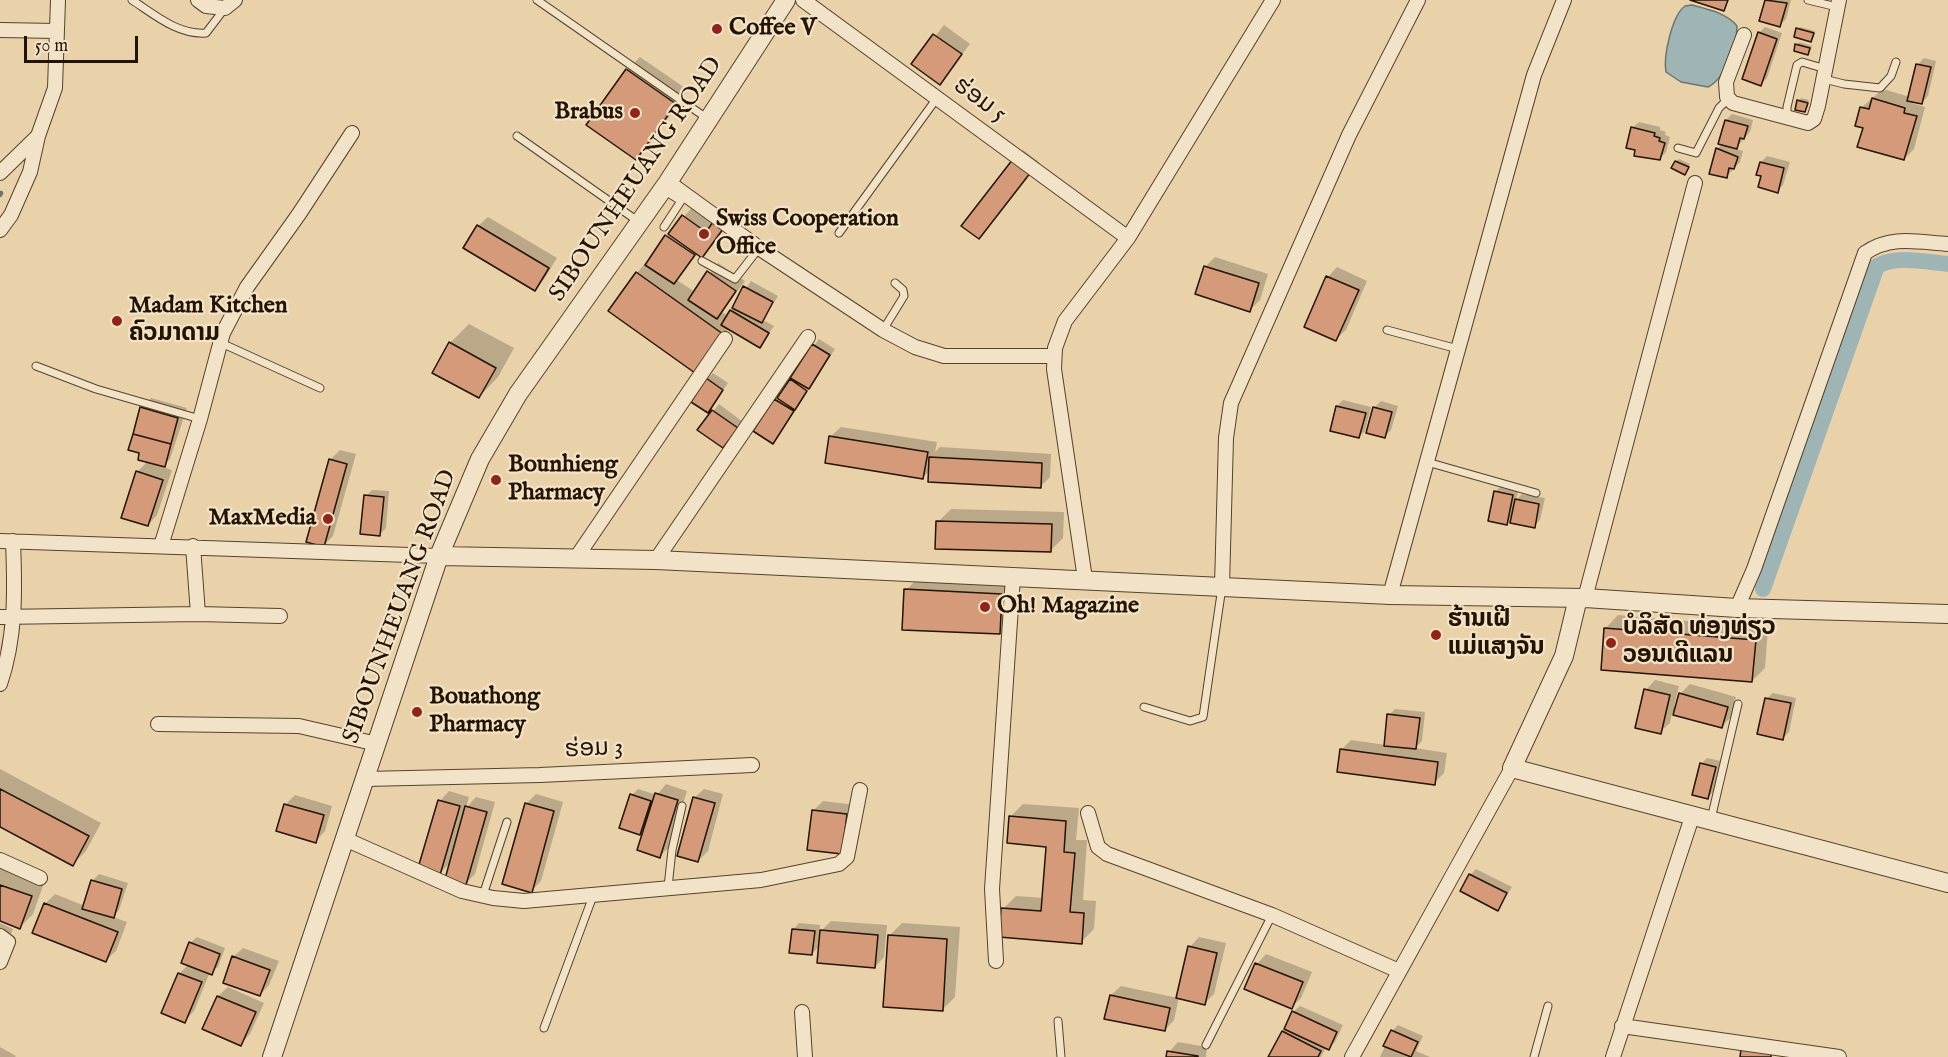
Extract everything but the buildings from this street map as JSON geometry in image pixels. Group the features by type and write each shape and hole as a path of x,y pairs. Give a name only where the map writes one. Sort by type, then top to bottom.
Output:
{"street":[{"path":"0,230 22,192 30,172 38,136 55,88 58,0"},
{"path":"198,0 206,6 230,4"},
{"name":"SIBOUNHEUANG ROAD","path":"272,1057 439,556 480,459 518,394 665,186 786,0"},
{"name":"ຮ່ອມ 5","path":"803,0 1128,238"},
{"path":"1085,579 1054,356 1065,321 1128,238 1273,0"},
{"path":"1222,586 1226,438 1232,403 1349,135 1418,0"},
{"path":"1390,595 1534,75 1564,0"},
{"path":"1744,35 1726,82 1725,92 1728,99 1733,103 1808,123 1814,119 1838,4"},
{"path":"0,30 57,32"},
{"path":"161,546 200,419 219,342 247,287 299,214 352,133"},
{"path":"0,173 38,136"},
{"path":"1352,1057 1512,768 1561,664 1695,183"},
{"path":"665,186 882,330 915,347 944,356 1054,356"},
{"path":"1737,608 1754,569 1865,253 1879,243 1903,240 1948,244"},
{"path":"656,560 808,337"},
{"path":"576,558 725,339"},
{"path":"0,684 7,617 7,541 439,556 656,560 1390,595 1581,598 1737,608 1948,614"},
{"path":"193,546 198,614"},
{"path":"996,961 992,889 1013,576"},
{"path":"7,617 198,614 280,616"},
{"path":"158,724 299,726 377,744"},
{"name":"ຮ່ອມ 3","path":"365,779 540,775 752,765"},
{"path":"1512,768 1948,883"},
{"path":"345,839 462,891 524,901 593,896 668,887 761,880 846,861 860,790"},
{"path":"1088,813 1098,847 1107,854 1272,915 1399,971"},
{"path":"1613,1057 1622,1026 1702,817"},
{"path":"0,860 40,878"},
{"path":"0,936 8,942 0,962"},
{"path":"802,1012 805,1057"},
{"path":"1622,1026 1839,1057"}],"lane":[{"path":"132,0 181,31 193,34 206,33 230,4"},
{"path":"537,0 709,120"},
{"path":"1808,0 1838,4"},
{"path":"1787,119 1787,107 1797,65 1802,62 1845,84 1880,88 1892,76 1896,62"},
{"path":"839,232 937,98"},
{"path":"1677,148 1696,153 1719,108 1728,99"},
{"path":"517,136 639,222"},
{"path":"664,227 681,201 665,186"},
{"path":"702,261 735,279 759,248"},
{"path":"882,330 904,296 903,290 895,283"},
{"path":"1387,330 1458,349"},
{"path":"219,342 320,388"},
{"path":"36,366 96,389 200,419"},
{"path":"1426,462 1536,493"},
{"path":"1144,707 1190,720 1203,717 1222,586"},
{"path":"1702,817 1738,704"},
{"path":"668,887 672,850 682,806"},
{"path":"483,895 507,822"},
{"path":"544,1028 593,896"},
{"path":"1206,1045 1272,915"},
{"path":"1534,1057 1548,1006"},
{"path":"1058,1021 1061,1057"}],"shaded area":[{"path":"1692,5 1722,15 1737,26 1735,42 1725,69 1720,77 1708,87 1681,82 1666,72 1667,47 1672,27 1680,11 1685,6"}],"waterway":[{"path":"1763,589 1877,266 1902,260 1948,264"}],"place":[{"name":"Coffee V","path":"717,29"},
{"name":"Brabus","path":"635,113"},
{"name":"Swiss Cooperation Office","path":"704,234"},
{"name":"Madam Kitchen ຄົວມາດາມ","path":"117,321"},
{"name":"Bounhieng Pharmacy","path":"496,480"},
{"name":"MaxMedia","path":"328,519"},
{"name":"Oh! Magazine","path":"985,607"},
{"name":"ຮ້ານເຝີ ແມ່ແສງຈັນ","path":"1436,635"},
{"name":"ບໍລິສັດ ທ່ອງທ່ຽວ ວອນເດີແລນ","path":"1611,643"},
{"name":"Bouathong Pharmacy","path":"417,712"}]}
